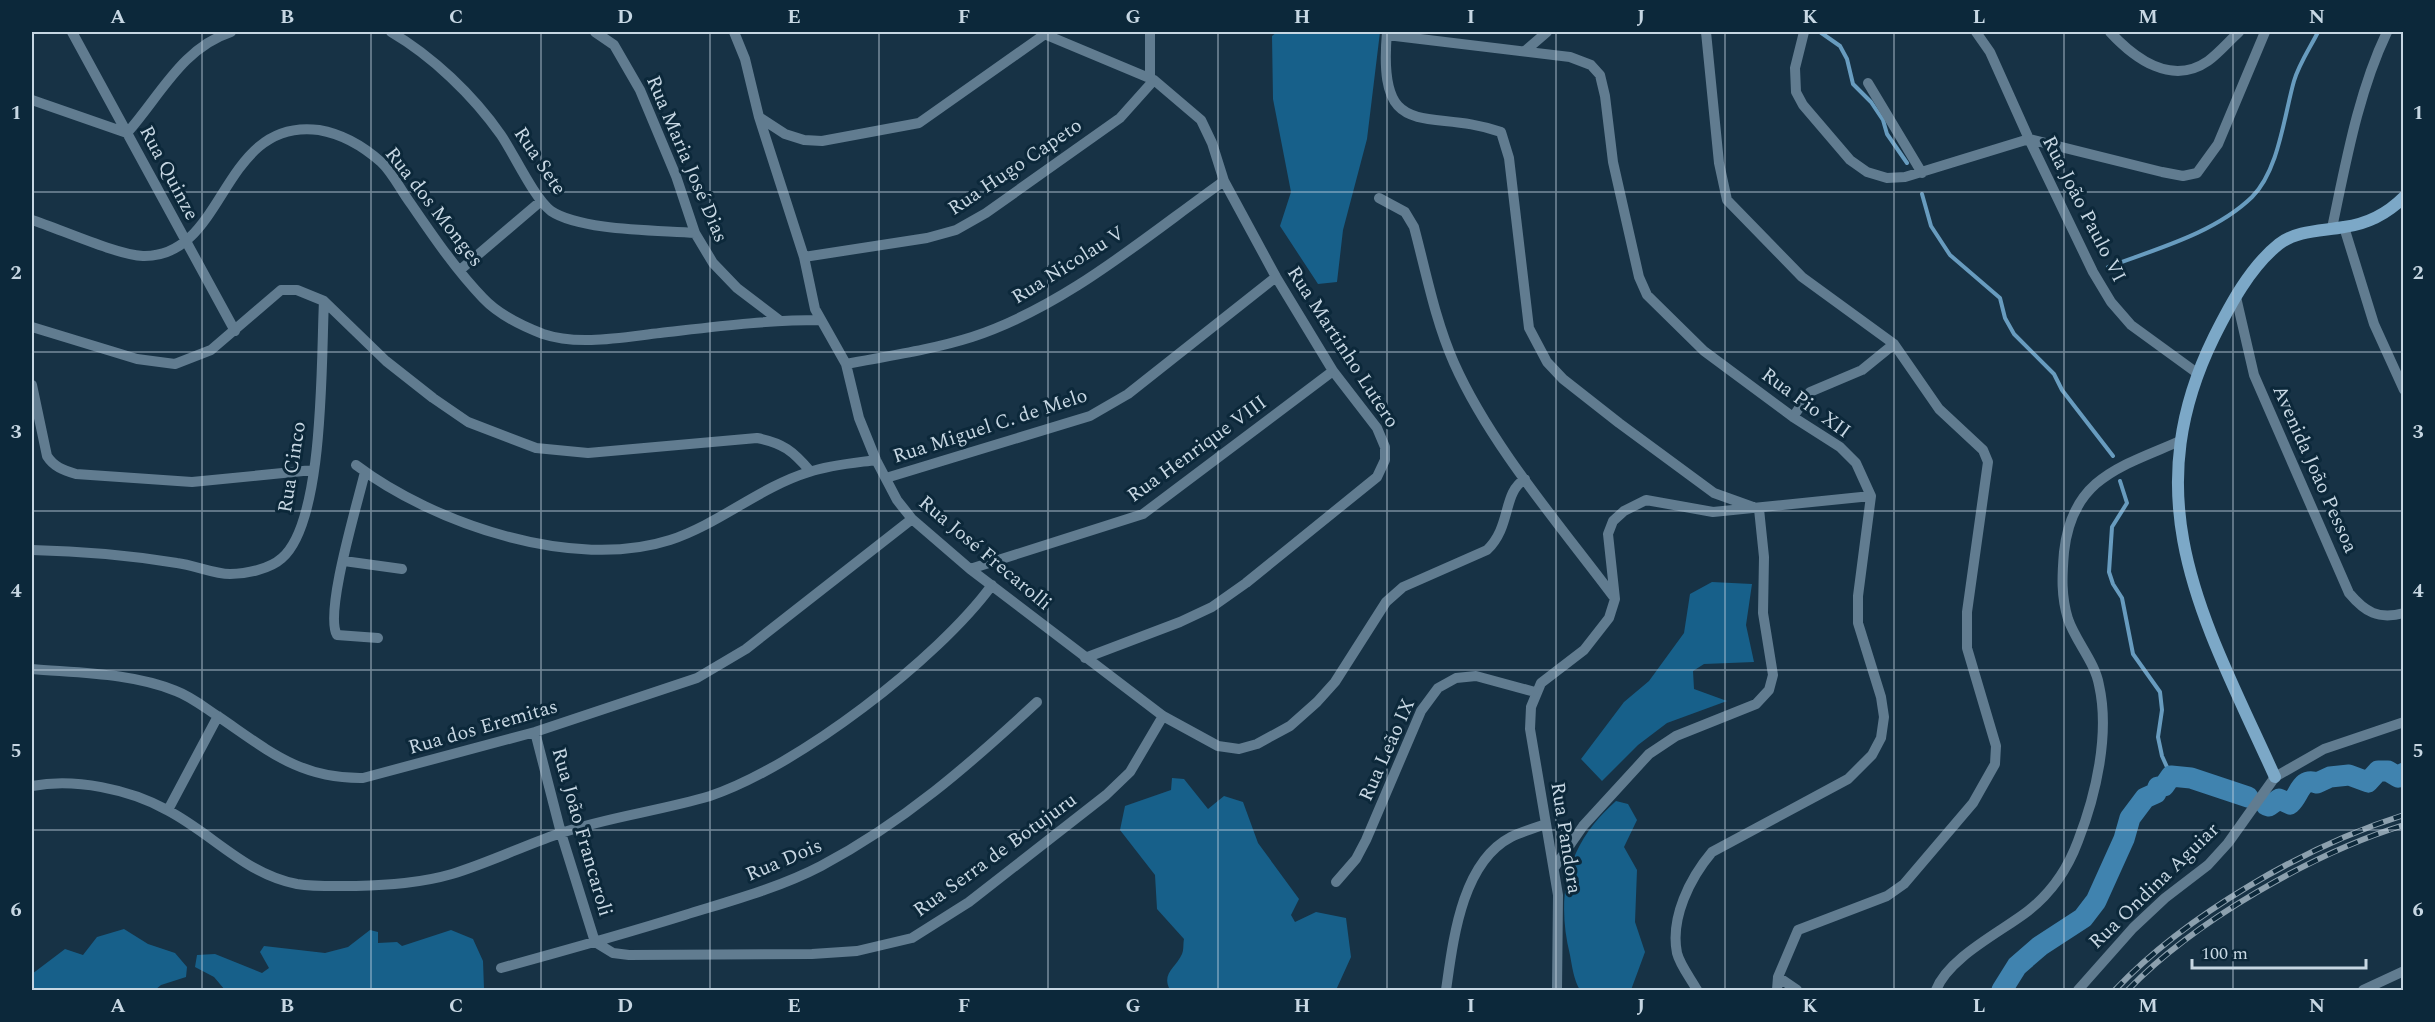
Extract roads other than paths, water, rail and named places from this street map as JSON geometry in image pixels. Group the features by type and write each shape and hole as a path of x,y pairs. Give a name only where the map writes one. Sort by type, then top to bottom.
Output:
{"street":[{"name":"Rua Quinze","path":"72,32 235,331"},
{"path":"32,100 127,133 178,67 198,48 231,32"},
{"name":"Rua Sete","path":"391,32 403,39 464,91 499,132 541,201 566,218 587,224 695,233"},
{"name":"Rua Maria José Dias","path":"595,32 614,45 651,113 695,233 713,263 737,288 779,320"},
{"path":"609,32 614,45"},
{"name":"Rua José Frecarolli","path":"734,32 745,59 759,117 804,257 820,320 846,363 859,417 876,460 897,500 912,519 970,569 1163,716 1218,746 1239,749 1257,744 1290,726 1335,682 1386,602 1403,587 1487,550 1498,540 1504,528 1512,492 1516,484 1525,479"},
{"path":"1150,32 1152,79"},
{"path":"1525,51 1547,32"},
{"path":"1706,32 1719,163 1727,200 1802,277 1894,344 1939,409 1983,450 1988,462 1967,612 1967,648 1996,746 1995,764 1973,803 1904,884 1887,896 1798,930 1778,976 1778,990"},
{"path":"1804,32 1795,68 1796,92 1803,105 1850,160 1867,172 1887,178 1923,174 2029,139 2162,172 2183,176 2197,173 2218,144 2265,32"},
{"name":"Rua João Paulo VI","path":"1976,32 1990,52 2093,272 2111,302 2131,325 2197,373"},
{"path":"2115,34 2142,61 2163,70 2182,72 2210,60 2239,32"},
{"path":"2387,32 2370,72 2356,118 2338,228 2374,324 2403,390"},
{"path":"759,117 785,134 804,140 822,141 919,123 1046,33"},
{"name":"Rua Martinho Lutero","path":"1046,33 1152,79 1201,120 1212,143 1224,181 1276,277 1333,371 1377,428 1385,447 1385,460 1377,477 1246,583 1212,607 1180,622 1085,658"},
{"path":"1387,33 1390,96 1397,107 1408,115 1430,121 1478,126 1501,132 1509,158 1529,328 1547,362 1563,379 1618,423 1714,493 1759,509"},
{"name":"Rua Pio XII","path":"1387,33 1461,46 1570,57 1591,65 1600,75 1605,96 1613,162 1639,277 1647,295 1704,351 1793,417 1840,447 1856,463 1871,496"},
{"name":"Rua Hugo Capeto","path":"804,257 927,238 956,230 986,213 1120,118 1152,79"},
{"path":"1868,83 1923,174"},
{"name":"Rua dos Monges","path":"186,243 204,221 247,157 262,143 275,134 287,131 321,131 353,141 382,164 483,299 513,321 545,335 578,339 779,320 820,320"},
{"name":"Rua Nicolau V","path":"846,363 933,348 974,336 1021,317 1074,287 1224,181"},
{"path":"2403,197 2375,219 2301,234 2281,242 2264,258 2236,297 2197,373 2180,441 2179,524 2186,561 2217,649 2275,777 2324,749 2403,722"},
{"path":"1379,198 1405,212 1414,227 1441,329 1466,389 1525,479 1615,598"},
{"path":"460,270 541,201"},
{"path":"32,220 141,256 168,251 186,243"},
{"name":"Rua Miguel C. de Melo","path":"886,478 1090,416 1128,394 1276,277"},
{"path":"32,327 128,357 164,364 185,361 212,350 281,290 297,290 324,301 386,361 468,422 537,447 588,453 757,438 778,442 797,456 810,471"},
{"name":"Avenida João Pessoa","path":"2236,297 2254,375 2349,593 2362,609 2376,615 2389,617 2403,613"},
{"name":"Rua Cinco","path":"32,550 115,554 193,565 228,574 248,572 282,558 297,537 304,516 313,470 318,431 324,301"},
{"path":"1793,417 1810,392 1862,370 1894,344"},
{"name":"Rua Henrique VIII","path":"970,569 1143,514 1333,371"},
{"path":"32,385 47,456 57,467 76,474 192,482 313,470"},
{"path":"1936,990 1958,962 2030,909 2052,888 2078,842 2093,790 2103,710 2099,682 2069,623 2063,604 2061,581 2066,537 2073,512 2086,491 2102,476 2180,441"},
{"path":"378,638 343,637 334,630 333,621 361,469 453,520 483,531 520,540 574,547 610,548 669,540 701,527 810,471 876,460"},
{"path":"1535,692 1541,683 1584,650 1609,618 1615,598 1608,534 1614,521 1623,511 1646,500 1713,512 1871,496 1858,596 1858,623 1881,698 1884,717 1881,738 1872,755 1848,779 1712,852 1695,872 1677,927 1677,954 1695,987"},
{"path":"1554,868 1583,826 1608,796 1649,754 1683,733 1756,704 1769,690 1773,675 1763,614 1764,557 1759,509"},
{"name":"Rua dos Eremitas","path":"32,669 141,680 177,691 284,759 309,772 334,778 363,778 535,732 697,678 746,649 912,519"},
{"path":"344,561 402,569"},
{"path":"32,786 74,785 105,788 129,794 168,810 238,860 270,877 300,885 393,885 421,881 451,874 561,833 711,795 768,769 828,732 914,668 952,633 992,585"},
{"name":"Rua Leão IX","path":"1336,882 1356,859 1366,840 1421,711 1438,688 1456,678 1476,676 1535,692"},
{"name":"Rua Pandora","path":"1535,692 1531,707 1530,729 1558,895 1557,990"},
{"name":"Rua Dois","path":"501,968 746,897 819,867 918,806 956,776 1037,702"},
{"path":"168,810 218,716"},
{"name":"Rua Serra de Botujuru","path":"595,942 613,952 628,955 812,954 857,951 912,938 969,902 1106,795 1130,772 1163,716"},
{"name":"Rua João Francaroli","path":"535,732 561,833 595,942"},
{"name":"Rua Ondina Aguiar","path":"2078,990 2133,928 2165,898 2208,865 2228,843 2275,777"},
{"path":"1446,990 1454,933 1462,904 1478,871 1492,852 1509,838 1546,824"},
{"path":"2363,990 2403,971"},
{"path":"1778,976 1797,990"}],"waterway":[{"path":"1820,32 1840,46 1847,59 1853,84 1871,102 1883,120 1887,134 1907,163"},
{"path":"2108,267 2203,230 2221,221 2252,197 2261,186 2275,158 2296,75 2318,32"},
{"path":"1922,194 1931,226 1950,255 2000,298 2005,318 2014,334 2054,374 2062,390 2113,456"},
{"path":"2120,481 2127,503 2112,527 2109,572 2122,598 2133,654 2160,692 2162,710 2158,737 2162,756 2171,776"},
{"path":"2266,805 2269,806 2279,799 2290,804 2307,782 2317,783 2330,777 2349,775 2368,782 2378,771 2388,771 2398,777 2404,773"},
{"path":"2002,990 2017,966 2040,946 2083,918 2096,901 2124,839 2130,818 2145,798 2156,793 2158,787 2164,786 2171,776 2191,778 2248,797"}],"railway":[{"path":"2115,990 2176,935 2249,886 2327,845 2404,815"},
{"path":"2128,990 2186,939 2256,892 2332,853 2404,825"}]}
